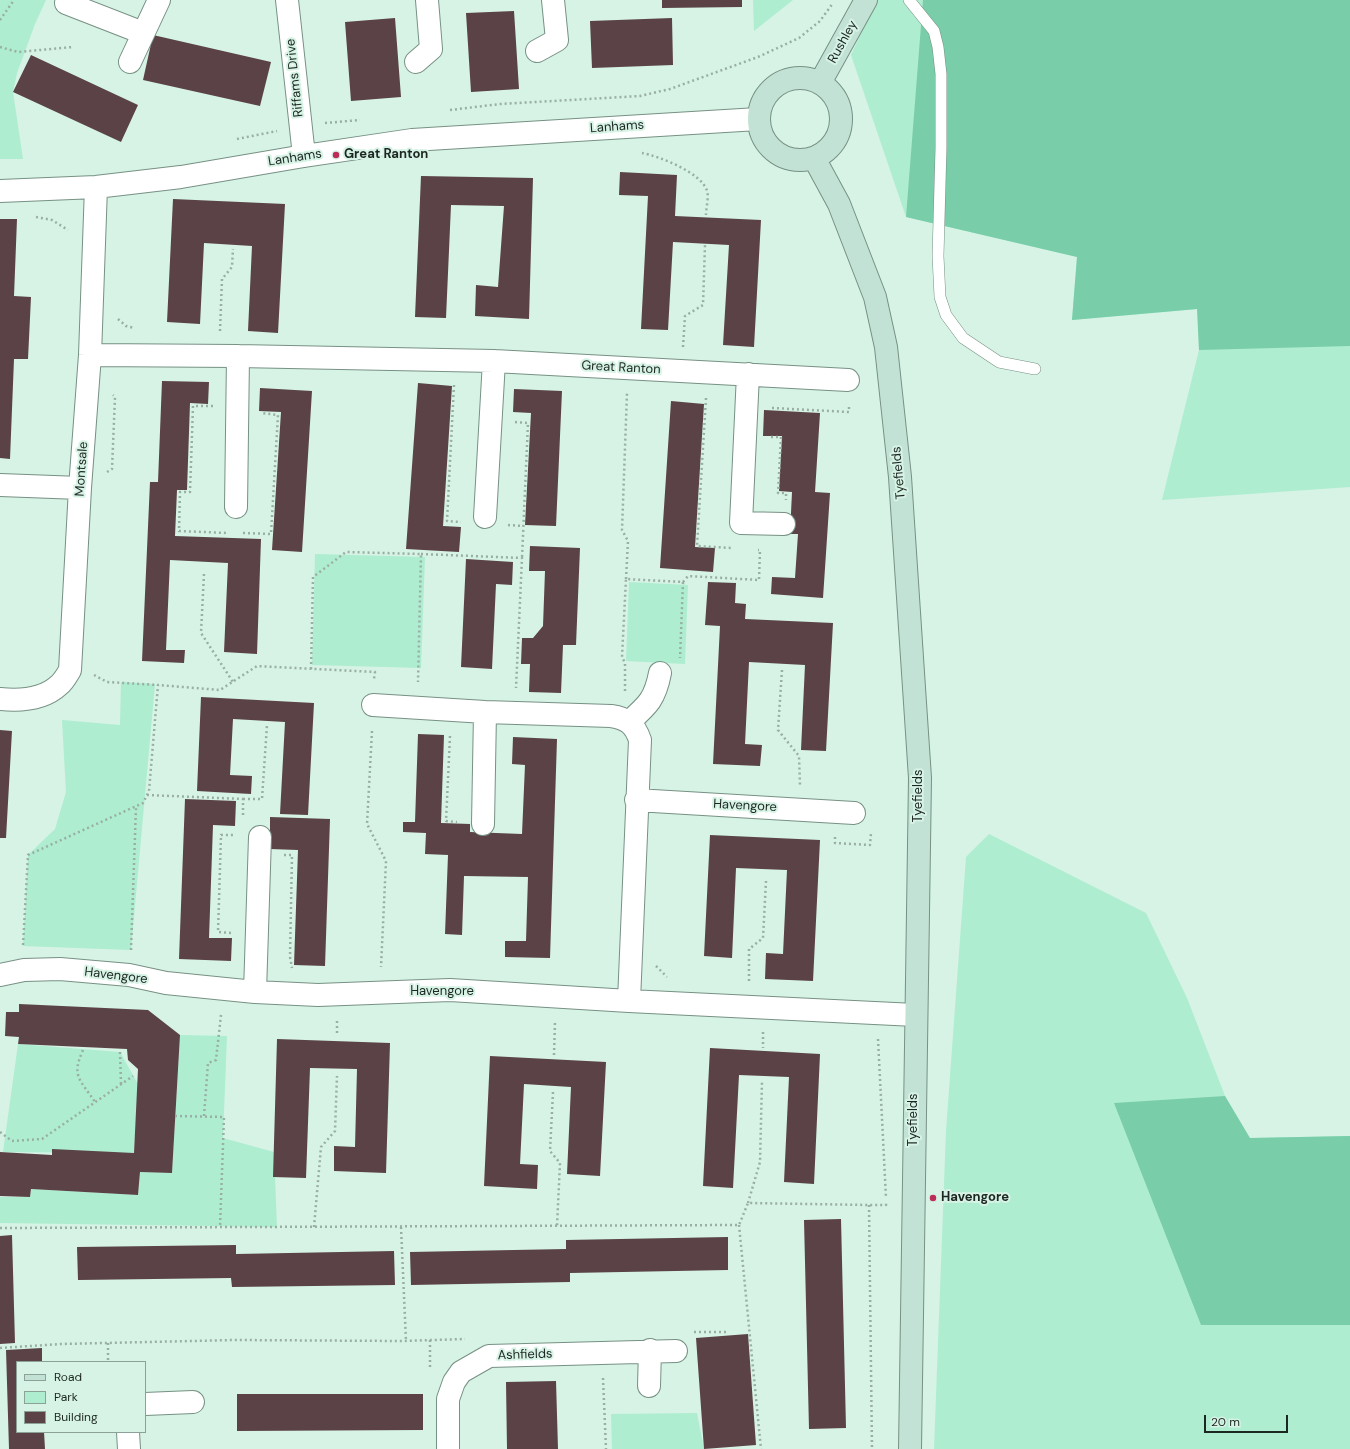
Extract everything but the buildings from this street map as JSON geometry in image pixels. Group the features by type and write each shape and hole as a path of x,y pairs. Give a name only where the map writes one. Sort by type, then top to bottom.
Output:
{"street":[{"path":"130,62 142,33 159,0"},
{"name":"Riffams Drive","path":"287,0 304,156"},
{"path":"416,62 431,49 428,0"},
{"path":"537,51 557,40 553,0"},
{"name":"Rushley","path":"820,83 866,0"},
{"path":"66,4 142,33"},
{"path":"800,77 820,83 837,100 842,123 833,144 814,158 794,161 775,153 762,138 758,118 764,98 779,83 800,77"},
{"name":"Lanhams","path":"0,192 96,187 181,177 304,156 412,140 758,118"},
{"name":"Tyefields","path":"814,158 839,204 875,296 886,347 900,477 920,778 915,1014 910,1449"},
{"name":"Montsale","path":"0,699 23,701 43,695 59,685 70,670 80,488 90,355 96,187"},
{"name":"Great Ranton","path":"90,355 494,361 848,380"},
{"path":"236,507 238,356"},
{"path":"485,517 494,361"},
{"path":"748,374 741,523 784,524"},
{"path":"0,485 80,488"},
{"path":"629,722 651,701 658,686 660,673"},
{"path":"373,705 485,712 622,717 636,730 640,740 636,800 629,1001"},
{"path":"482,824 485,712"},
{"name":"Havengore","path":"636,800 854,813"},
{"path":"251,836 255,992"},
{"name":"Havengore","path":"0,975 24,970 60,970 129,975 166,983 255,992 318,995 450,990 629,1001 915,1014"},
{"path":"649,1386 650,1350"},
{"name":"Ashfields","path":"448,1449 448,1399 454,1382 461,1372 474,1363 489,1356 650,1350 676,1351"},
{"path":"146,1404 193,1402"},
{"path":"128,1433 129,1449"}],"lane":[{"path":"909,0 934,31 938,47 941,74 941,148 938,256 940,297 946,315 963,338 999,362 1035,369"}],"path":[{"path":"0,20 14,0"},
{"path":"447,110 500,104 640,96 670,89 758,57 799,38 820,21 835,0"},
{"path":"0,47 18,52 73,47"},
{"path":"231,141 300,126 362,119"},
{"path":"640,153 688,171 701,180 707,191 706,215"},
{"path":"30,216 52,220 66,228 71,236"},
{"path":"683,350 685,316 703,305 705,245"},
{"path":"220,336 222,279 232,267 233,249"},
{"path":"117,318 126,326 137,329"},
{"path":"626,579 628,541 622,530 627,389"},
{"path":"706,395 697,546 737,548"},
{"path":"771,408 849,412"},
{"path":"514,422 528,423 516,695"},
{"path":"768,436 781,437 778,493 786,493 784,524"},
{"path":"752,550 768,551"},
{"path":"683,582 688,576 759,580 760,550"},
{"path":"311,669 313,577 346,552 522,558"},
{"path":"418,683 421,554"},
{"path":"204,574 201,633 233,682"},
{"path":"24,970 23,946 28,855 142,803 149,791 158,685 220,690 257,666 375,672 367,824 386,860 381,970"},
{"path":"147,795 262,798 267,725"},
{"path":"451,730 446,821 482,824"},
{"path":"243,798 251,836"},
{"path":"129,975 136,806"},
{"path":"835,829 835,843 870,846 871,825 854,813"},
{"path":"234,934 218,932 221,835 265,837 264,854 292,855 290,965 294,972"},
{"path":"749,983 749,949 763,938 766,881"},
{"path":"655,964 661,972 673,979"},
{"path":"204,1116 208,1063 216,1060 221,1013"},
{"path":"337,1017 337,1036"},
{"path":"554,1055 555,1020"},
{"path":"748,1203 886,1205 879,1040 877,1037"},
{"path":"83,1050 76,1066 77,1074 95,1102"},
{"path":"120,1052 121,1084"},
{"path":"0,1132 12,1141 42,1138 133,1076"},
{"path":"314,1227 321,1146 335,1131 337,1076"},
{"path":"761,1449 739,1225 748,1203 760,1162 762,1081"},
{"path":"553,1092 550,1151 560,1163 557,1226"},
{"path":"175,1116 224,1117 220,1227"},
{"path":"869,1205 872,1449"},
{"path":"0,1228 739,1225"},
{"path":"401,1227 406,1341"},
{"path":"689,1332 729,1332"},
{"path":"0,1348 108,1343 235,1340 406,1341 467,1338"},
{"path":"108,1343 108,1361"},
{"path":"603,1372 606,1449"}],"green space":[{"path":"0,0 46,0 35,24 17,73 13,92 23,159 0,159"},
{"path":"753,0 793,0 754,31"},
{"path":"876,0 1350,0 1350,487 1162,500 1199,350 1198,309 1072,320 1077,257 906,217 851,55"},
{"path":"923,0 1350,0 1350,346 1199,350 1197,309 1072,320 1077,257 906,217"},
{"path":"315,554 425,557 421,668 312,665"},
{"path":"629,582 688,585 685,664 626,661"},
{"path":"121,682 155,684 131,950 23,946 28,855 55,829 66,792 62,720 120,725"},
{"path":"989,834 1146,913 1187,998 1225,1096 1249,1138 1350,1136 1350,1449 934,1449 946,1131 966,857"},
{"path":"180,1035 227,1036 223,1138 274,1152 277,1227 0,1223 0,1197 30,1197 31,1189 138,1195 140,1172 172,1173"},
{"path":"18,1044 120,1052 138,1084 134,1153 3,1152"},
{"path":"1225,1096 1250,1138 1350,1136 1350,1325 1201,1325 1114,1103"},
{"path":"697,1413 704,1449 612,1449 611,1414"}],"place":[{"name":"Great Ranton","path":"336,155"},
{"name":"Havengore","path":"933,1198"}]}
